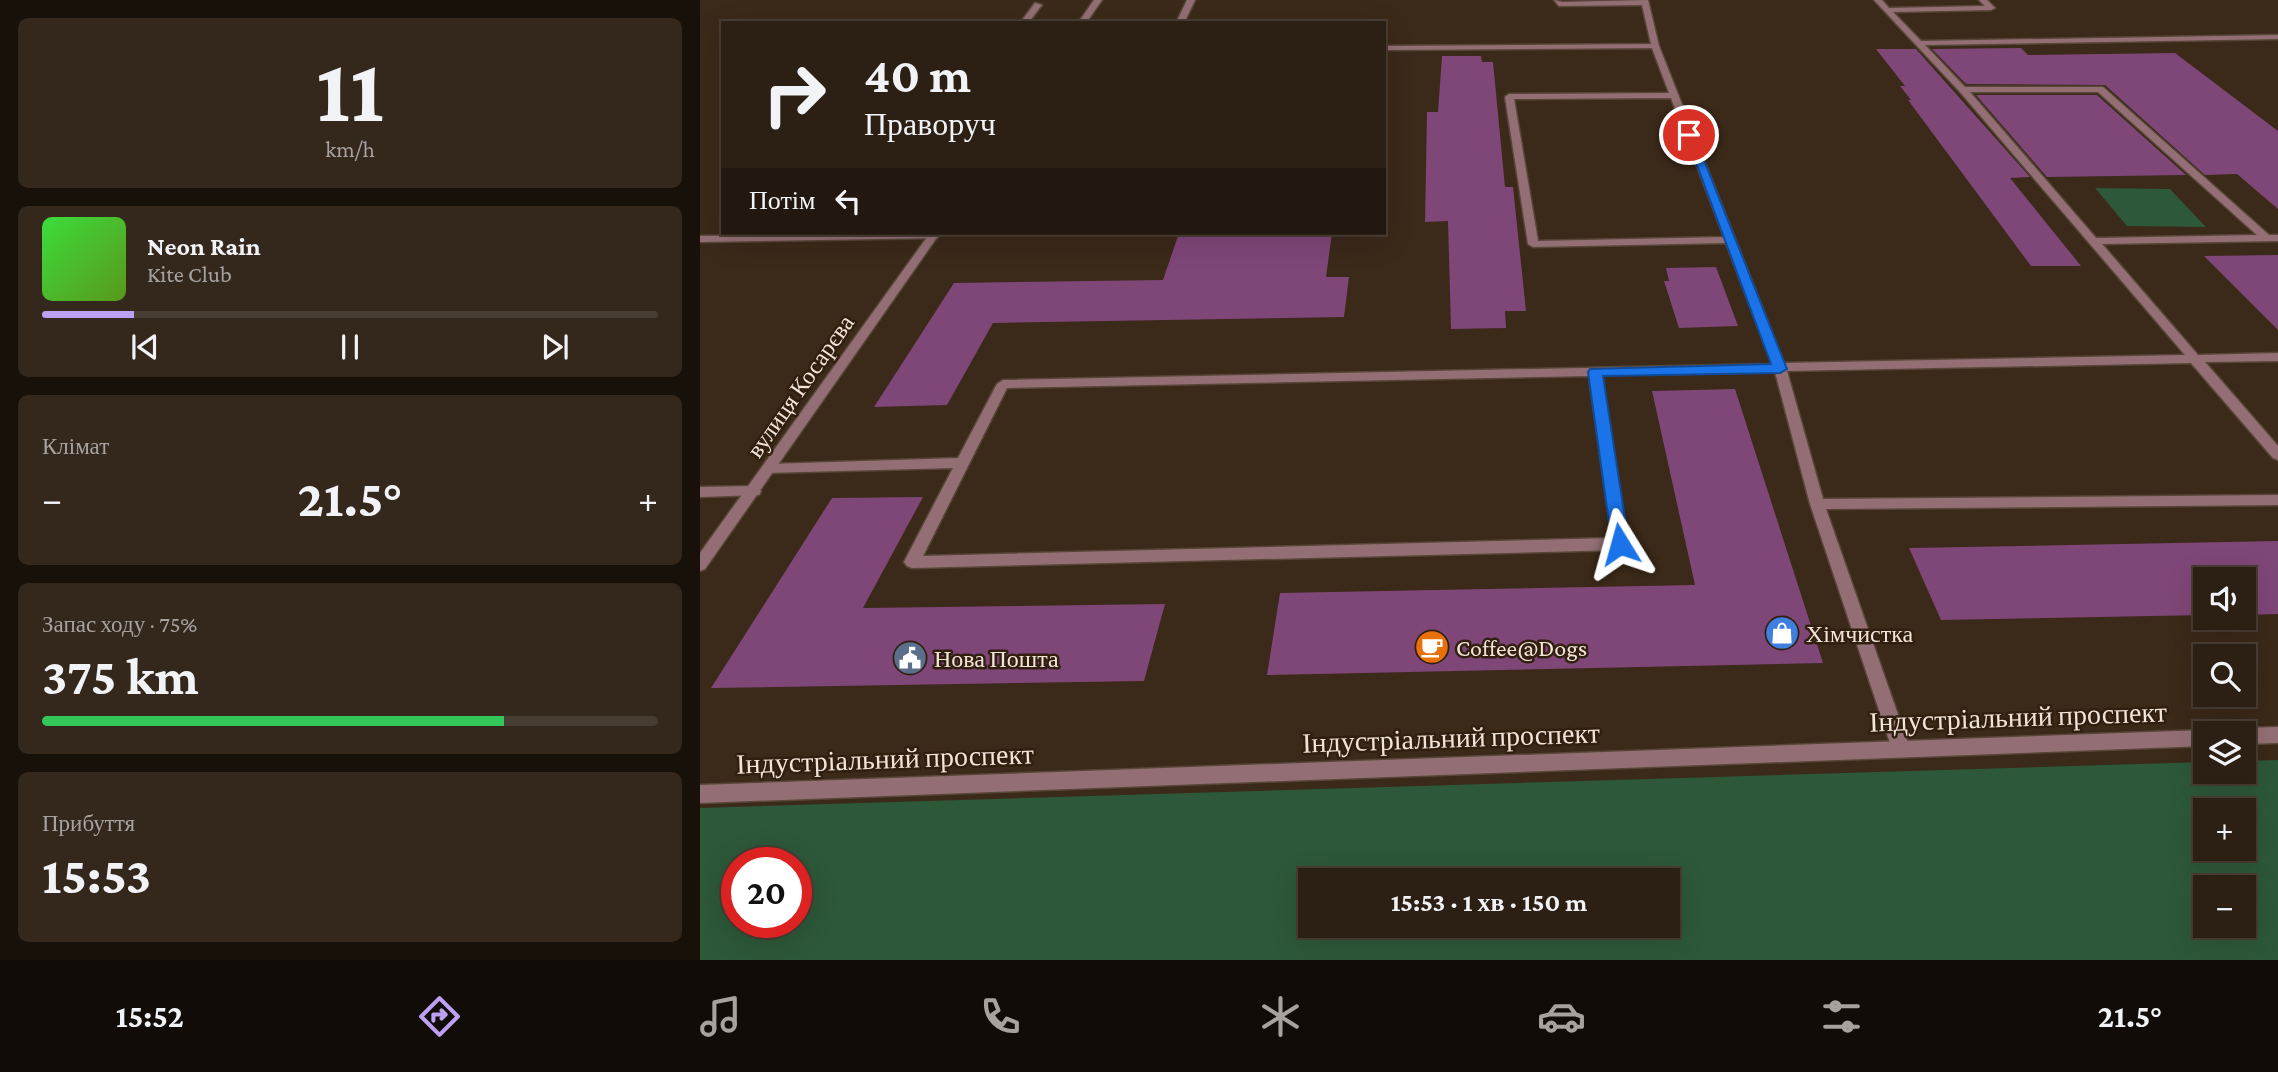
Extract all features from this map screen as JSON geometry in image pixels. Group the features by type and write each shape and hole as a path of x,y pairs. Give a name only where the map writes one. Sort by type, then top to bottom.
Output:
{"street":[{"path":"1083,21 1098,0"},
{"path":"1181,21 1191,0"},
{"path":"1558,0 1559,4 1644,2 1655,46 1673,95 1780,369 1817,504 1901,750"},
{"path":"1878,0 1963,90 2278,455"},
{"path":"1887,10 1991,8 1983,0"},
{"path":"1026,21 1038,5"},
{"path":"1921,43 2278,37"},
{"path":"1386,48 1655,46"},
{"path":"1963,90 2100,89 2266,238"},
{"path":"1673,95 1509,97 1533,244 1729,240"},
{"path":"700,239 887,235"},
{"name":"вулиця Косарєва","path":"700,565 933,235"},
{"path":"2093,241 2278,238"},
{"path":"1595,372 1620,544 912,562 1003,384 2278,356"},
{"path":"770,469 962,463"},
{"path":"700,492 754,491"},
{"path":"1817,504 2278,500"},
{"path":"2256,736 2278,735"},
{"name":"Індустріальний проспект","path":"700,794 2193,738"}],"green space":[{"path":"2095,188 2170,189 2206,227 2127,226"},
{"path":"2278,760 2278,960 700,960 700,808 2193,762 2193,784 2256,784 2256,761"}],"building":[{"path":"2021,48 2028,55 2175,53 2278,131 2278,209 2237,174 2205,175 2105,85 1966,84 1932,49"},
{"path":"1876,49 1916,49 2030,177 2010,178 2081,266 2031,266 1908,100 1911,100 1900,86 1905,86"},
{"path":"1442,56 1481,56 1482,62 1493,62 1505,187 1513,187 1526,311 1505,311 1506,328 1451,329 1448,221 1425,222 1427,112 1438,112"},
{"path":"1976,95 2097,95 2186,175 2047,177"},
{"path":"1178,235 1332,235 1326,277 1349,277 1344,317 993,323 947,405 874,407 954,283 1163,280"},
{"path":"2278,255 2278,330 2204,256"},
{"path":"1716,267 1738,326 1679,328 1664,281 1669,281 1666,268"},
{"path":"1735,389 1823,663 1267,675 1280,593 1695,585 1652,391"},
{"path":"923,497 863,608 1165,604 1144,681 711,688 832,498"},
{"path":"2278,541 2278,614 2256,615 2256,567 2193,567 2193,615 1941,620 1909,548"}],"place":[{"name":"Хімчистка","path":"1782,633"},
{"name":"Coffee@Dogs","path":"1432,647"},
{"name":"Нова Пошта","path":"910,658"}],"route":[{"path":"1620,544 1595,372 1780,369 1689,135"}]}
